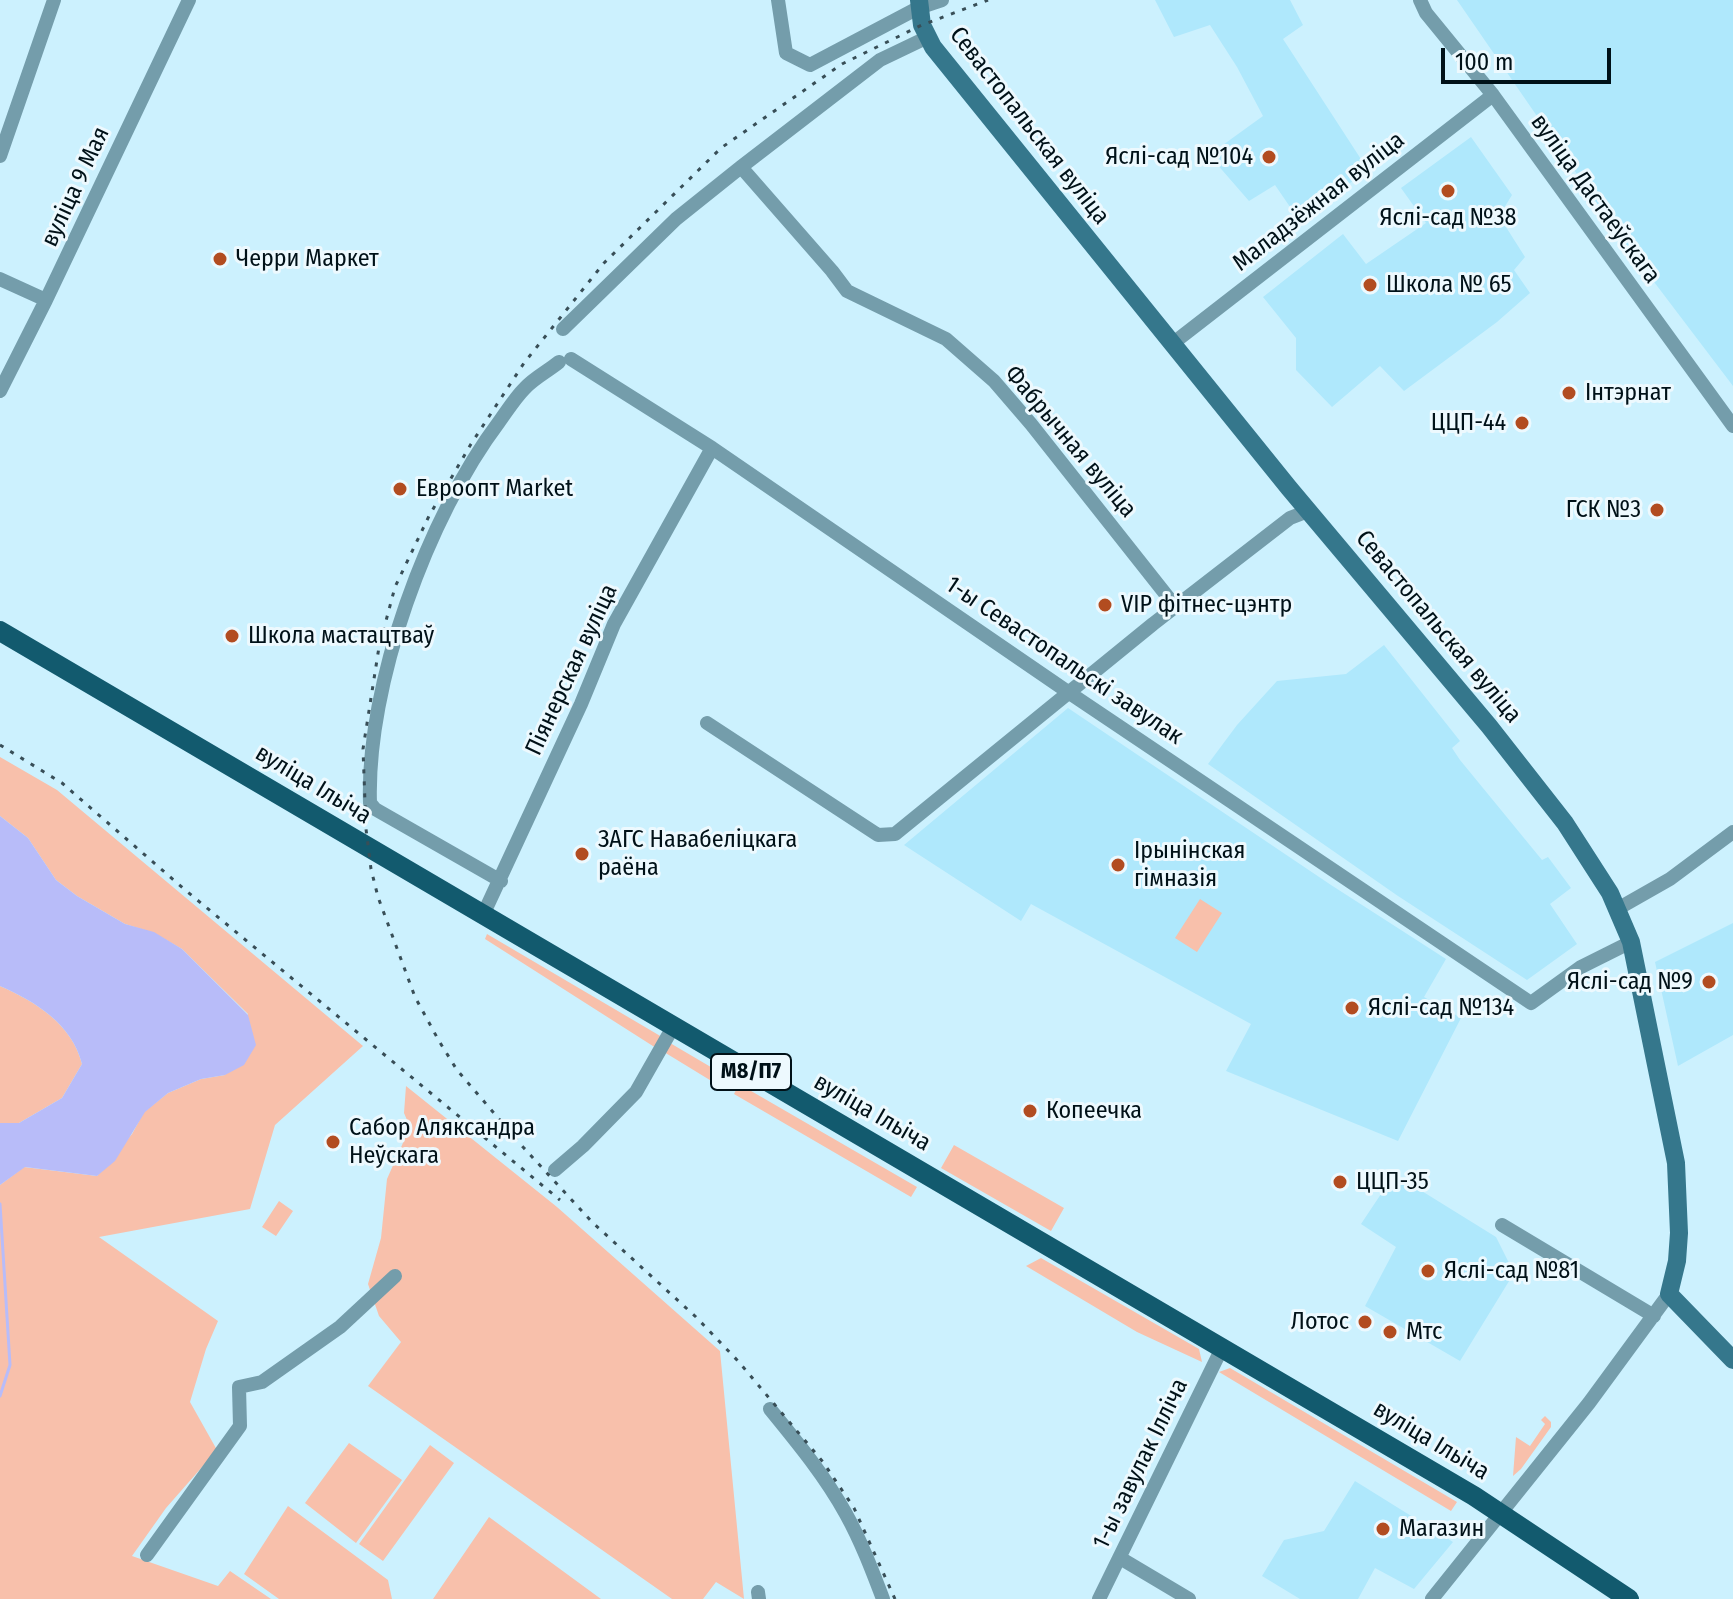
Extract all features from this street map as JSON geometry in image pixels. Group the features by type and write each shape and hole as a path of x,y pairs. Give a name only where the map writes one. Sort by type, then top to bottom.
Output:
{"main road":[{"name":"вуліца Ільіча","path":"0,631 1474,1496 1629,1599"}],"street":[{"path":"0,156 54,0"},
{"name":"вуліца 9 Мая","path":"0,391 189,0"},
{"path":"778,0 786,53 810,65 919,4 942,0"},
{"name":"вуліца Дастаеўскага","path":"1420,0 1426,13 1493,95 1733,426"},
{"name":"Севастопальская вуліца","path":"919,4 922,25 933,47 1308,511 1519,763 1586,853 1619,908 1631,942 1676,1163 1679,1233 1677,1261 1669,1294"},
{"path":"563,329 676,219 741,167 880,60 928,37"},
{"name":"Маладзёжная вуліца","path":"1172,344 1493,95"},
{"name":"Фабрычная вуліца","path":"741,167 847,291 946,339 994,381 1175,606"},
{"path":"0,279 46,300"},
{"name":"1-ы Севастопальскі завулак","path":"501,881 375,809 370,803 369,783 379,705 399,628 433,533 481,446 525,387 565,361 712,448 1531,1003 1581,967 1631,942"},
{"name":"Піянерская вуліца","path":"483,915 581,704 614,624 712,448"},
{"path":"707,723 878,835 895,834 1175,606 1290,518 1308,511"},
{"path":"1619,908 1670,879 1733,832"},
{"path":"555,1170 636,1092 673,1027"},
{"path":"1502,1225 1654,1316"},
{"path":"147,1555 240,1426 239,1387 262,1382 340,1327 395,1276"},
{"path":"1432,1599 1473,1545 1501,1515 1669,1294 1733,1360"},
{"name":"1-ы завулак Ілліча","path":"1099,1599 1222,1348"},
{"path":"770,1409 813,1463 845,1511 865,1551 883,1599"},
{"path":"1120,1558 1189,1599"}],"shaded area":[{"path":"1155,0 1290,0 1303,25 1283,39 1368,170 1299,220 1275,185 1249,201 1209,155 1263,116 1210,25 1174,37"},
{"path":"1457,0 1733,0 1733,386 1623,241"},
{"path":"1471,137 1512,195 1499,216 1525,257 1514,270 1530,293 1497,322 1404,391 1380,366 1332,407 1296,370 1296,338 1263,297 1343,234 1366,264 1426,223 1401,188"},
{"path":"1384,645 1460,741 1452,748 1460,760 1542,860 1548,857 1571,888 1550,904 1577,944 1527,980 1398,896 1208,764 1237,725 1277,681 1346,674"},
{"name":"Ірынінская гімназія","path":"1068,708 1446,959 1424,997 1461,1018 1398,1141 1226,1071 1251,1024 1031,904 1021,921 904,845"},
{"path":"0,757 57,790 363,1046 275,1125 250,1209 99,1237 218,1321 190,1402 217,1450 166,1508 132,1556 218,1586 230,1571 271,1599 0,1599 0,1185 24,1167 97,1176 132,1134 144,1112 168,1093 201,1079 225,1075 248,1014 182,949 154,933 125,924 56,880 28,838 0,816"},
{"path":"0,816 28,838 56,880 125,924 154,932 182,949 248,1015 256,1045 244,1065 225,1075 201,1079 168,1093 145,1112 115,1161 97,1176 25,1167 0,1185 0,1123 19,1123 62,1098 82,1064 70,1037 51,1016 27,999 0,986"},
{"path":"1200,899 1222,913 1197,952 1175,938"},
{"path":"1733,923 1733,1035 1678,1066 1655,962"},
{"path":"487,934 662,1037 656,1048 485,939"},
{"path":"0,986 27,999 51,1016 70,1037 82,1064 62,1098 19,1123 0,1123"},
{"path":"670,1043 721,1073 718,1085 664,1052"},
{"path":"739,1084 917,1187 911,1197 734,1094"},
{"path":"406,1086 557,1207 720,1351 744,1599 716,1582 703,1599 672,1599 368,1386 401,1342 379,1316 368,1284 381,1238 387,1179 410,1127 404,1113"},
{"path":"954,1145 1064,1208 1051,1231 941,1168"},
{"path":"1404,1180 1496,1237 1514,1273 1460,1361 1365,1306 1396,1247 1361,1224 1385,1188"},
{"path":"279,1201 293,1211 276,1236 262,1227"},
{"path":"1041,1258 1199,1349 1202,1362 1137,1332 1026,1266"},
{"path":"1230,1368 1457,1502 1451,1511 1219,1372"},
{"path":"1545,1416 1551,1427 1513,1476 1516,1437 1530,1446 1545,1424 1541,1420"},
{"path":"349,1443 402,1480 356,1543 305,1503"},
{"path":"430,1445 454,1463 383,1561 359,1544"},
{"path":"1355,1481 1453,1542 1414,1589 1375,1568 1358,1599 1300,1599 1262,1576 1284,1540 1324,1531"},
{"path":"288,1506 388,1580 392,1599 279,1599 244,1574"},
{"path":"489,1517 601,1599 433,1599"}],"waterway":[{"path":"0,1204 10,1365 0,1396"}],"railway":[{"path":"895,1599 854,1508 823,1462 738,1361 696,1317 592,1222 457,1070 415,997 378,897 366,829 363,749 379,647 395,587 429,516 524,363 604,263 721,148 842,64 922,25 988,0"},
{"path":"0,745 62,783 184,889 560,1200"}],"place":[{"name":"Яслі-сад №104","path":"1269,157"},
{"name":"Яслі-сад №38","path":"1448,191"},
{"name":"Черри Маркет","path":"220,259"},
{"name":"Школа № 65","path":"1370,285"},
{"name":"Інтэрнат","path":"1569,393"},
{"name":"ЦЦП-44","path":"1522,423"},
{"name":"Евроопт Market","path":"400,489"},
{"name":"ГСК №3","path":"1657,510"},
{"name":"VIP фітнес-цэнтр","path":"1105,605"},
{"name":"Школа мастацтваў","path":"232,636"},
{"name":"ЗАГС Навабеліцкага раёна","path":"582,854"},
{"name":"Ірынінская гімназія","path":"1118,865"},
{"name":"Яслі-сад №9","path":"1709,982"},
{"name":"Яслі-сад №134","path":"1352,1008"},
{"name":"Копеечка","path":"1030,1111"},
{"name":"Сабор Аляксандра Неўскага","path":"333,1142"},
{"name":"ЦЦП-35","path":"1340,1182"},
{"name":"Яслі-сад №81","path":"1428,1271"},
{"name":"Лотос","path":"1365,1322"},
{"name":"Мтс","path":"1390,1332"},
{"name":"Магазин","path":"1383,1529"}]}
